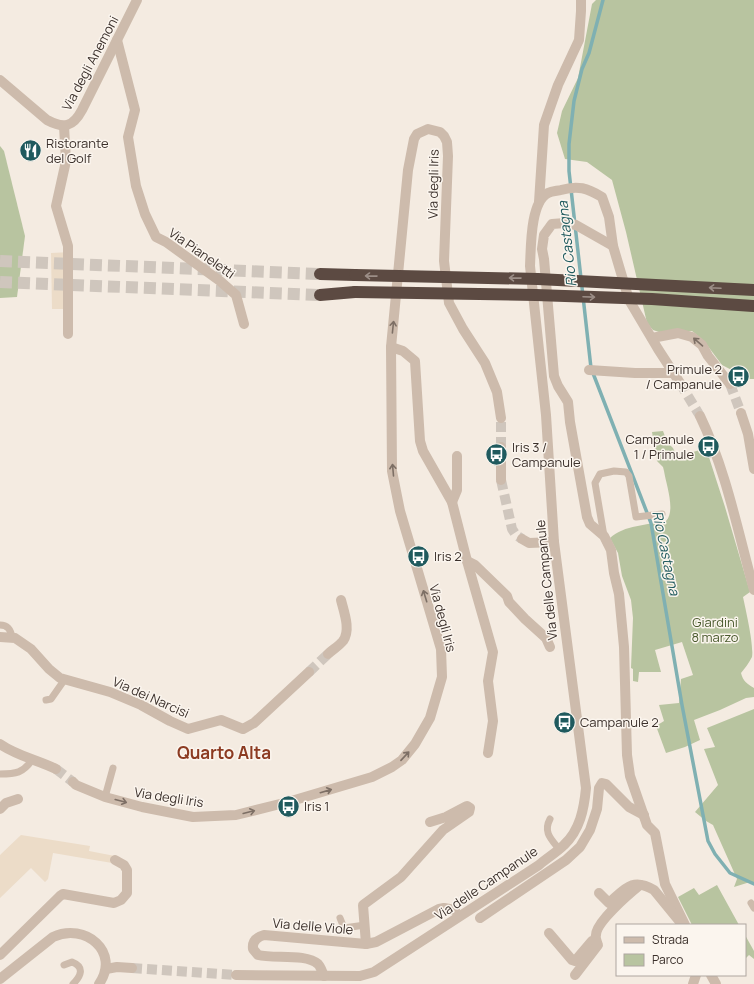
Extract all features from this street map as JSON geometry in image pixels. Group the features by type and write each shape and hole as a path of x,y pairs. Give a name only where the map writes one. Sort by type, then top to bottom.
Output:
{"highway":[{"path":"320,274 538,279 754,290"},
{"path":"320,295 354,292 551,295 652,299 754,306"}],"street":[{"name":"Via degli Anemoni","path":"0,80 56,125 64,126 78,118 137,0"},
{"name":"Via delle Campanule","path":"236,975 360,976 374,972 539,865 560,849 578,825 584,809 586,788 554,542 546,415 530,266 531,243 535,215 539,202 544,124 558,84 579,40 581,0"},
{"name":"Via Pianeletti","path":"118,40 134,110 128,137 136,186 145,214 156,237 166,242 236,294 244,324"},
{"path":"64,126 66,162 56,206 68,246 68,334"},
{"name":"Via degli Iris","path":"72,782 104,797 142,807 193,817 236,815 372,778 402,760 416,744 430,718 442,677 441,650 400,511 392,471 391,347 408,170 412,145 417,134 428,129 440,132 447,142 448,156 444,260 449,303 485,364 497,392 501,418"},
{"path":"539,202 548,193 570,187 587,188 602,197 608,217 613,246 629,300 680,383"},
{"path":"613,246 576,225 565,222 552,224 544,235 542,249 554,376 558,386 568,402 570,422 587,517 590,524 604,536 611,550 622,624 627,755 630,776 647,825 654,833 657,840 665,884 685,924"},
{"path":"652,338 678,333 692,337 702,345 708,356 730,384"},
{"path":"391,347 403,351 415,361 420,442 423,451 452,502 493,652 488,681 492,721 488,753"},
{"path":"589,370 635,373 673,373"},
{"path":"742,412 748,434 754,469"},
{"path":"700,416 708,433 727,489 754,590"},
{"path":"501,447 501,480"},
{"path":"452,502 457,490 457,456"},
{"path":"522,539 529,543 554,542"},
{"path":"467,561 475,565 506,596 509,602 525,619 546,638 550,647"},
{"path":"328,654 343,641 346,632 345,617 340,600"},
{"name":"Via dei Narcisi","path":"0,637 14,638 31,649 49,669 60,678 116,694 142,705 170,721 188,729 221,720 242,728 254,723 309,672"},
{"path":"0,744 32,760 56,769"},
{"path":"480,918 566,860 580,847 590,830 597,809 599,788 602,784 606,784 629,807 644,815"},
{"path":"0,808 6,803 18,799"},
{"name":"Via delle Viole","path":"366,944 363,905 401,877 439,834 469,812 470,808 467,806 446,817 430,822"},
{"path":"0,955 63,894 114,902 121,900 127,893 127,870 124,865 115,860"},
{"path":"599,893 609,903 629,886 635,884 648,887 654,890 672,914 682,924"},
{"path":"549,934 572,960 575,961 595,936 601,923 623,899 640,885"},
{"name":"Via delle Viole","path":"324,976 321,968 317,964 306,959 258,955 253,949 253,943 264,935 366,944 376,942 439,909 444,908 455,910"},
{"path":"0,979 53,938 60,934 68,933 83,935 101,948 105,956 106,969 99,984"},
{"path":"575,975 598,945 595,936"},
{"path":"106,969 117,967 132,968"}],"lane":[{"path":"604,536 595,483 600,474 614,471 626,472 629,476 636,517 662,514"},
{"path":"0,625 5,625 10,628 12,638"},
{"path":"46,700 50,698 65,679"},
{"path":"0,774 17,773 26,768 32,760"},
{"path":"104,797 112,768"},
{"path":"550,819 547,825 548,835 560,849"},
{"name":"Via delle Viole","path":"340,918 344,928 365,925"},
{"path":"64,965 72,962 80,968 79,977 73,984"}],"green space":[{"path":"596,0 754,0 754,379 749,379 722,365 704,341 692,331 659,332 653,330 647,323 626,232 612,180 587,162 565,159 557,133 562,111 578,78 592,4"},
{"path":"0,146 4,151 25,236 17,297 0,298"},
{"name":"Giardini 8 marzo","path":"663,431 667,442 673,448 677,457 706,448 750,592 743,597 751,636 752,657 741,673 746,682 754,688 754,697 746,698 694,720 700,740 666,753 656,726 664,721 659,705 679,703 681,679 693,675 682,642 655,650 661,672 639,672 638,682 633,681 633,669 631,668 633,618 631,600 622,576 618,553 610,538 622,530 666,521 669,517 670,504 668,490 663,467 657,461 652,432"},
{"path":"754,709 754,882 734,887 737,879 713,825 695,812 718,785 704,749 715,747 707,728"},
{"path":"717,885 738,924 692,924 678,897 694,888 699,895"},
{"path":"746,937 754,951 754,959 749,955 746,958"}],"shaded area":[{"path":"71,252 72,309 52,309 51,253"},
{"path":"21,835 90,846 89,851 120,857 118,864 53,853 48,879 45,882 31,868 0,898 0,855"}],"waterway":[{"name":"Rio Castagna","path":"603,0 574,101 569,144 569,171 591,368 651,523 682,705 708,841 715,854 730,873 754,884"}],"tunnel":[{"path":"0,261 320,274"},
{"path":"0,282 320,295"},
{"path":"680,383 700,416"},
{"path":"730,384 741,413"},
{"path":"501,418 501,447"},
{"path":"501,480 512,529 516,535 522,539"},
{"path":"309,672 328,654"},
{"path":"56,769 73,782"},
{"path":"132,968 236,975"}],"place":[{"name":"Ristorante del Golf","path":"30,150"},
{"name":"Primule 2 / Campanule","path":"738,376"},
{"name":"Campanule 1 / Primule","path":"709,446"},
{"name":"Iris 3 / Campanule","path":"497,454"},
{"name":"Iris 2","path":"418,556"},
{"name":"Campanule 2","path":"564,722"},
{"name":"Iris 1","path":"288,806"}],"district":[{"name":"Quarto Alta","path":"224,753"}]}
